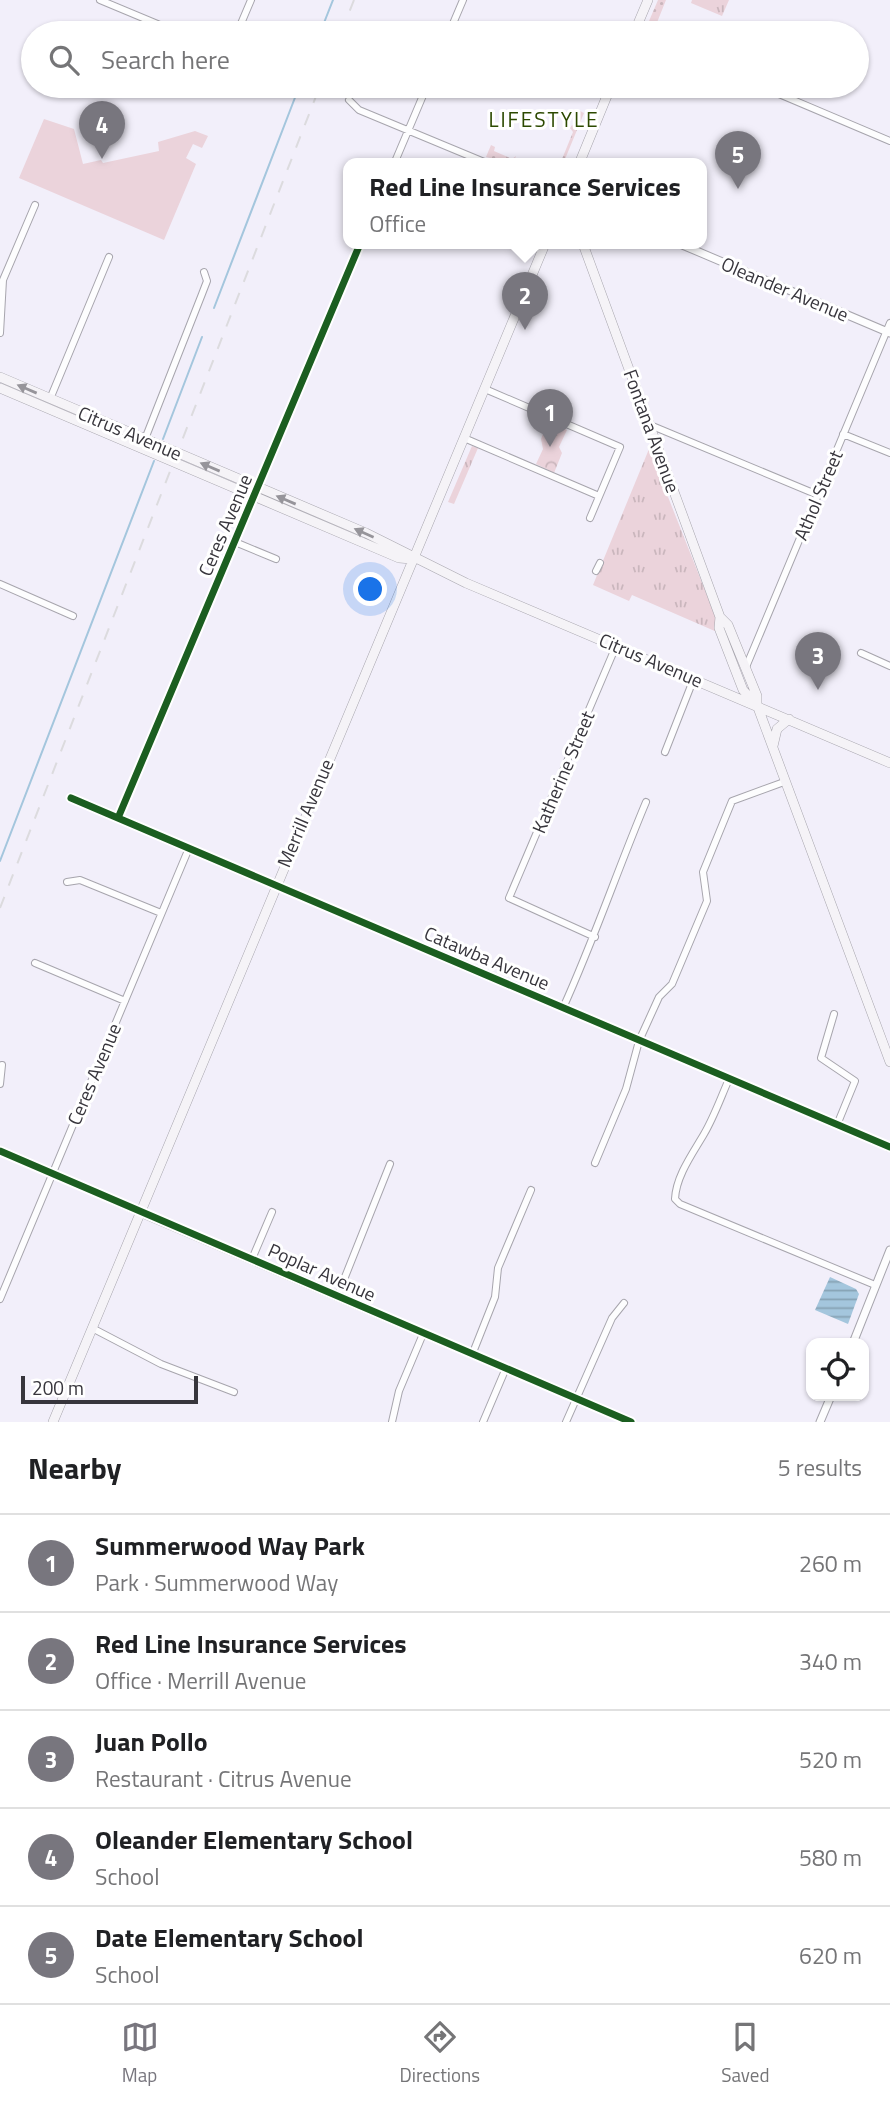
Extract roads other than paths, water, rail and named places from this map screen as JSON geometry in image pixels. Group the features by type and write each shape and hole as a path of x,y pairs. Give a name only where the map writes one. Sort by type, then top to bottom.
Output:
{"main road":[{"path":"639,21 648,0"},
{"path":"581,158 606,98"},
{"name":"Merrill Avenue","path":"57,1421 139,1212 543,249"},
{"name":"Fontana Avenue","path":"585,249 720,617 728,625 757,696 757,705 784,782 890,1062"},
{"name":"Citrus Avenue","path":"0,377 145,439 158,450"},
{"name":"Citrus Avenue","path":"0,388 158,450 256,493 365,533 402,550 412,558 890,763"},
{"name":"Fontana Avenue","path":"720,617 719,628 743,690 757,705"},
{"path":"724,691 736,672"},
{"path":"772,748 777,729 789,719"}],"street":[{"path":"100,0 150,21"},
{"path":"242,21 251,0"},
{"path":"454,21 463,0"},
{"path":"397,158 422,98"},
{"path":"788,98 890,141"},
{"path":"349,100 359,110 474,158"},
{"path":"0,333 3,281 35,205"},
{"name":"Ceres Avenue","path":"118,818 358,249"},
{"name":"Oleander Avenue","path":"692,249 888,332"},
{"path":"50,399 109,257"},
{"path":"145,439 202,294 206,281 204,272"},
{"name":"Athol Street","path":"746,667 890,323"},
{"path":"485,389 620,447 590,518"},
{"path":"650,425 818,495"},
{"path":"844,434 890,453"},
{"path":"464,438 599,496"},
{"path":"235,542 276,559"},
{"path":"596,570 600,563"},
{"path":"0,584 73,616"},
{"name":"Katherine Street","path":"595,937 509,898 617,646"},
{"path":"861,653 890,666"},
{"path":"665,752 694,678"},
{"path":"595,1163 626,1089 639,1041 659,996 672,984 707,901 703,872 732,801 784,782"},
{"name":"Catawba Avenue","path":"71,798 890,1147"},
{"path":"563,1008 595,937 603,905 646,802"},
{"name":"Ceres Avenue","path":"0,1299 189,848"},
{"path":"68,882 80,880 161,913"},
{"path":"35,963 125,1001"},
{"path":"834,1014 821,1058 855,1082 837,1125"},
{"path":"0,1084 2,1065"},
{"path":"729,1079 675,1191 675,1199 680,1204 875,1285"},
{"name":"Poplar Avenue","path":"0,1151 52,1176 252,1258 631,1422"},
{"path":"337,1297 390,1164"},
{"path":"472,1355 495,1297 498,1268 531,1190"},
{"path":"252,1258 272,1212"},
{"path":"855,1338 890,1250"},
{"path":"566,1422 612,1318 624,1303"},
{"path":"92,1328 161,1364 234,1392"},
{"path":"392,1422 398,1395 423,1334"},
{"path":"483,1422 506,1368"},
{"path":"820,1422 829,1401"}],"water":[{"path":"830,1277 856,1289 859,1294 848,1324 815,1310"}],"waterway":[{"path":"325,21 333,0"},
{"path":"214,308 295,98"},
{"path":"163,439 202,337"},
{"path":"0,861 154,461"}],"railway":[{"path":"346,21 354,0"},
{"path":"0,908 315,98"}],"place":[{"name":"Oleander Elementary School","path":"102,159"},
{"name":"Date Elementary School","path":"738,189"},
{"name":"Red Line Insurance Services","path":"525,330"},
{"name":"Summerwood Way Park","path":"550,447"},
{"name":"Juan Pollo","path":"818,690"}],"district":[{"name":"LIFESTYLE","path":"544,120"}]}
